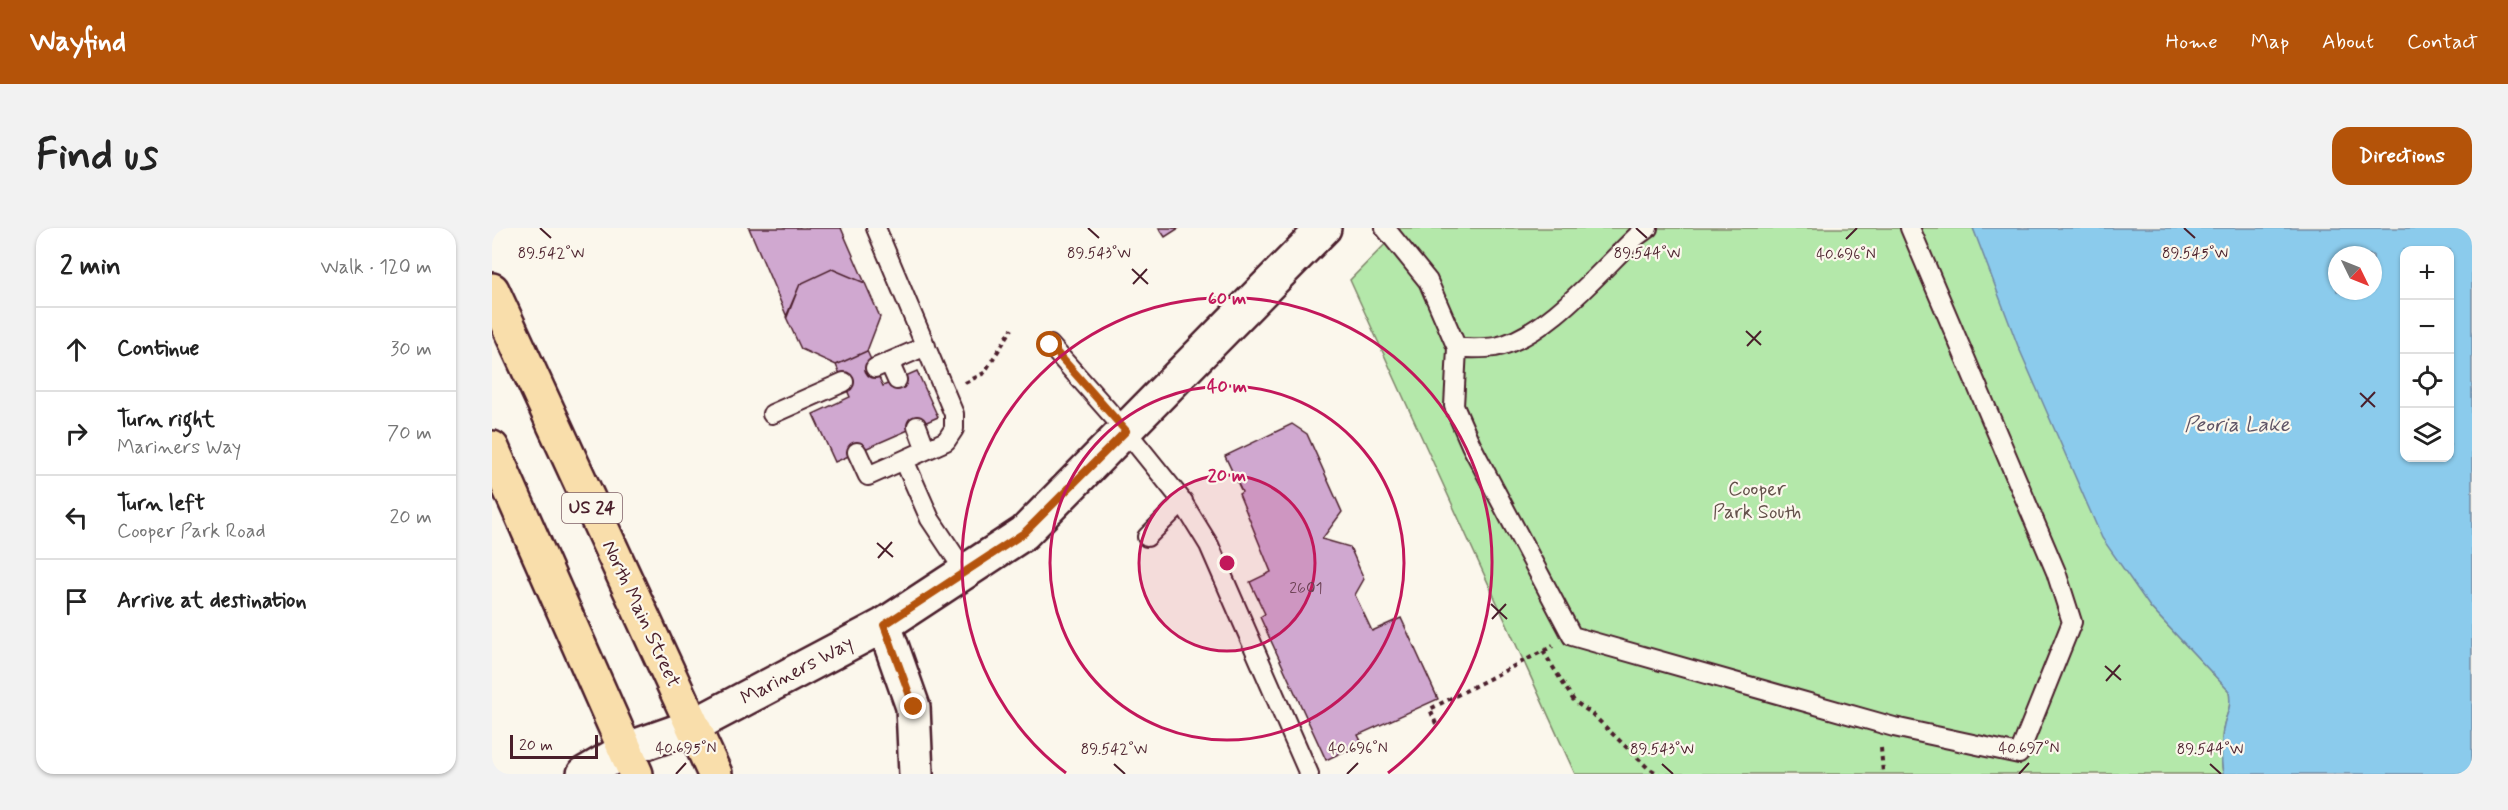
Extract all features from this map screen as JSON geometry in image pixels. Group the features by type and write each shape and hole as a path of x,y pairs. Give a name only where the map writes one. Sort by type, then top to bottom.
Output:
{"highway":[{"name":"North Main Street","path":"492,290 715,774"},
{"path":"492,448 630,762"}],"street":[{"name":"Mariners Way","path":"584,774 630,762 884,625 1024,533 1324,228"},
{"path":"884,625 914,707 916,774"}],"lane":[{"path":"857,452 868,476 946,441 954,429 954,414 876,228"},
{"path":"1385,228 1428,281 1457,348 1454,406 1471,445 1572,636 1894,727 2019,754 2072,622 2056,572 1910,228"},
{"path":"1457,348 1494,347 1520,338 1547,322 1648,228"},
{"path":"1050,345 1126,431 1183,501 1209,545 1309,774"},
{"path":"897,380 882,365 926,346"},
{"path":"772,414 836,391"},
{"path":"917,426 926,450"},
{"path":"904,460 930,519 966,573"},
{"path":"1147,537 1183,501"}],"path":[{"path":"963,384 984,373 1012,329"},
{"path":"1436,724 1430,710 1572,636"},
{"path":"1543,651 1574,701 1592,713 1648,768 1659,774"}],"green space":[{"name":"Cooper Park South","path":"1401,228 1973,228 2150,607 2229,691 2229,707 2222,740 2223,774 1575,774 1350,280"}],"water":[{"name":"Peoria Lake","path":"1973,228 2472,228 2472,774 2223,774 2222,740 2229,707 2229,691 2150,607 2102,538 2018,346"}],"building":[{"path":"749,228 841,228 865,283 832,269 800,284 787,317"},
{"path":"1159,228 1179,228 1165,237"},
{"path":"832,269 865,283 880,317 867,351 836,365 801,349 786,317 800,284"},
{"path":"867,351 883,386 917,371 938,417 835,462 813,414 850,397 836,365"},
{"path":"1292,424 1307,434 1342,512 1322,539 1350,547 1364,579 1355,595 1372,631 1401,618 1438,699 1358,735 1362,743 1326,760 1260,617 1265,614 1250,582 1271,572 1239,494 1242,492 1225,456"}],"route":[{"path":"914,707 884,625 1024,533 1126,431 1050,345"}]}
